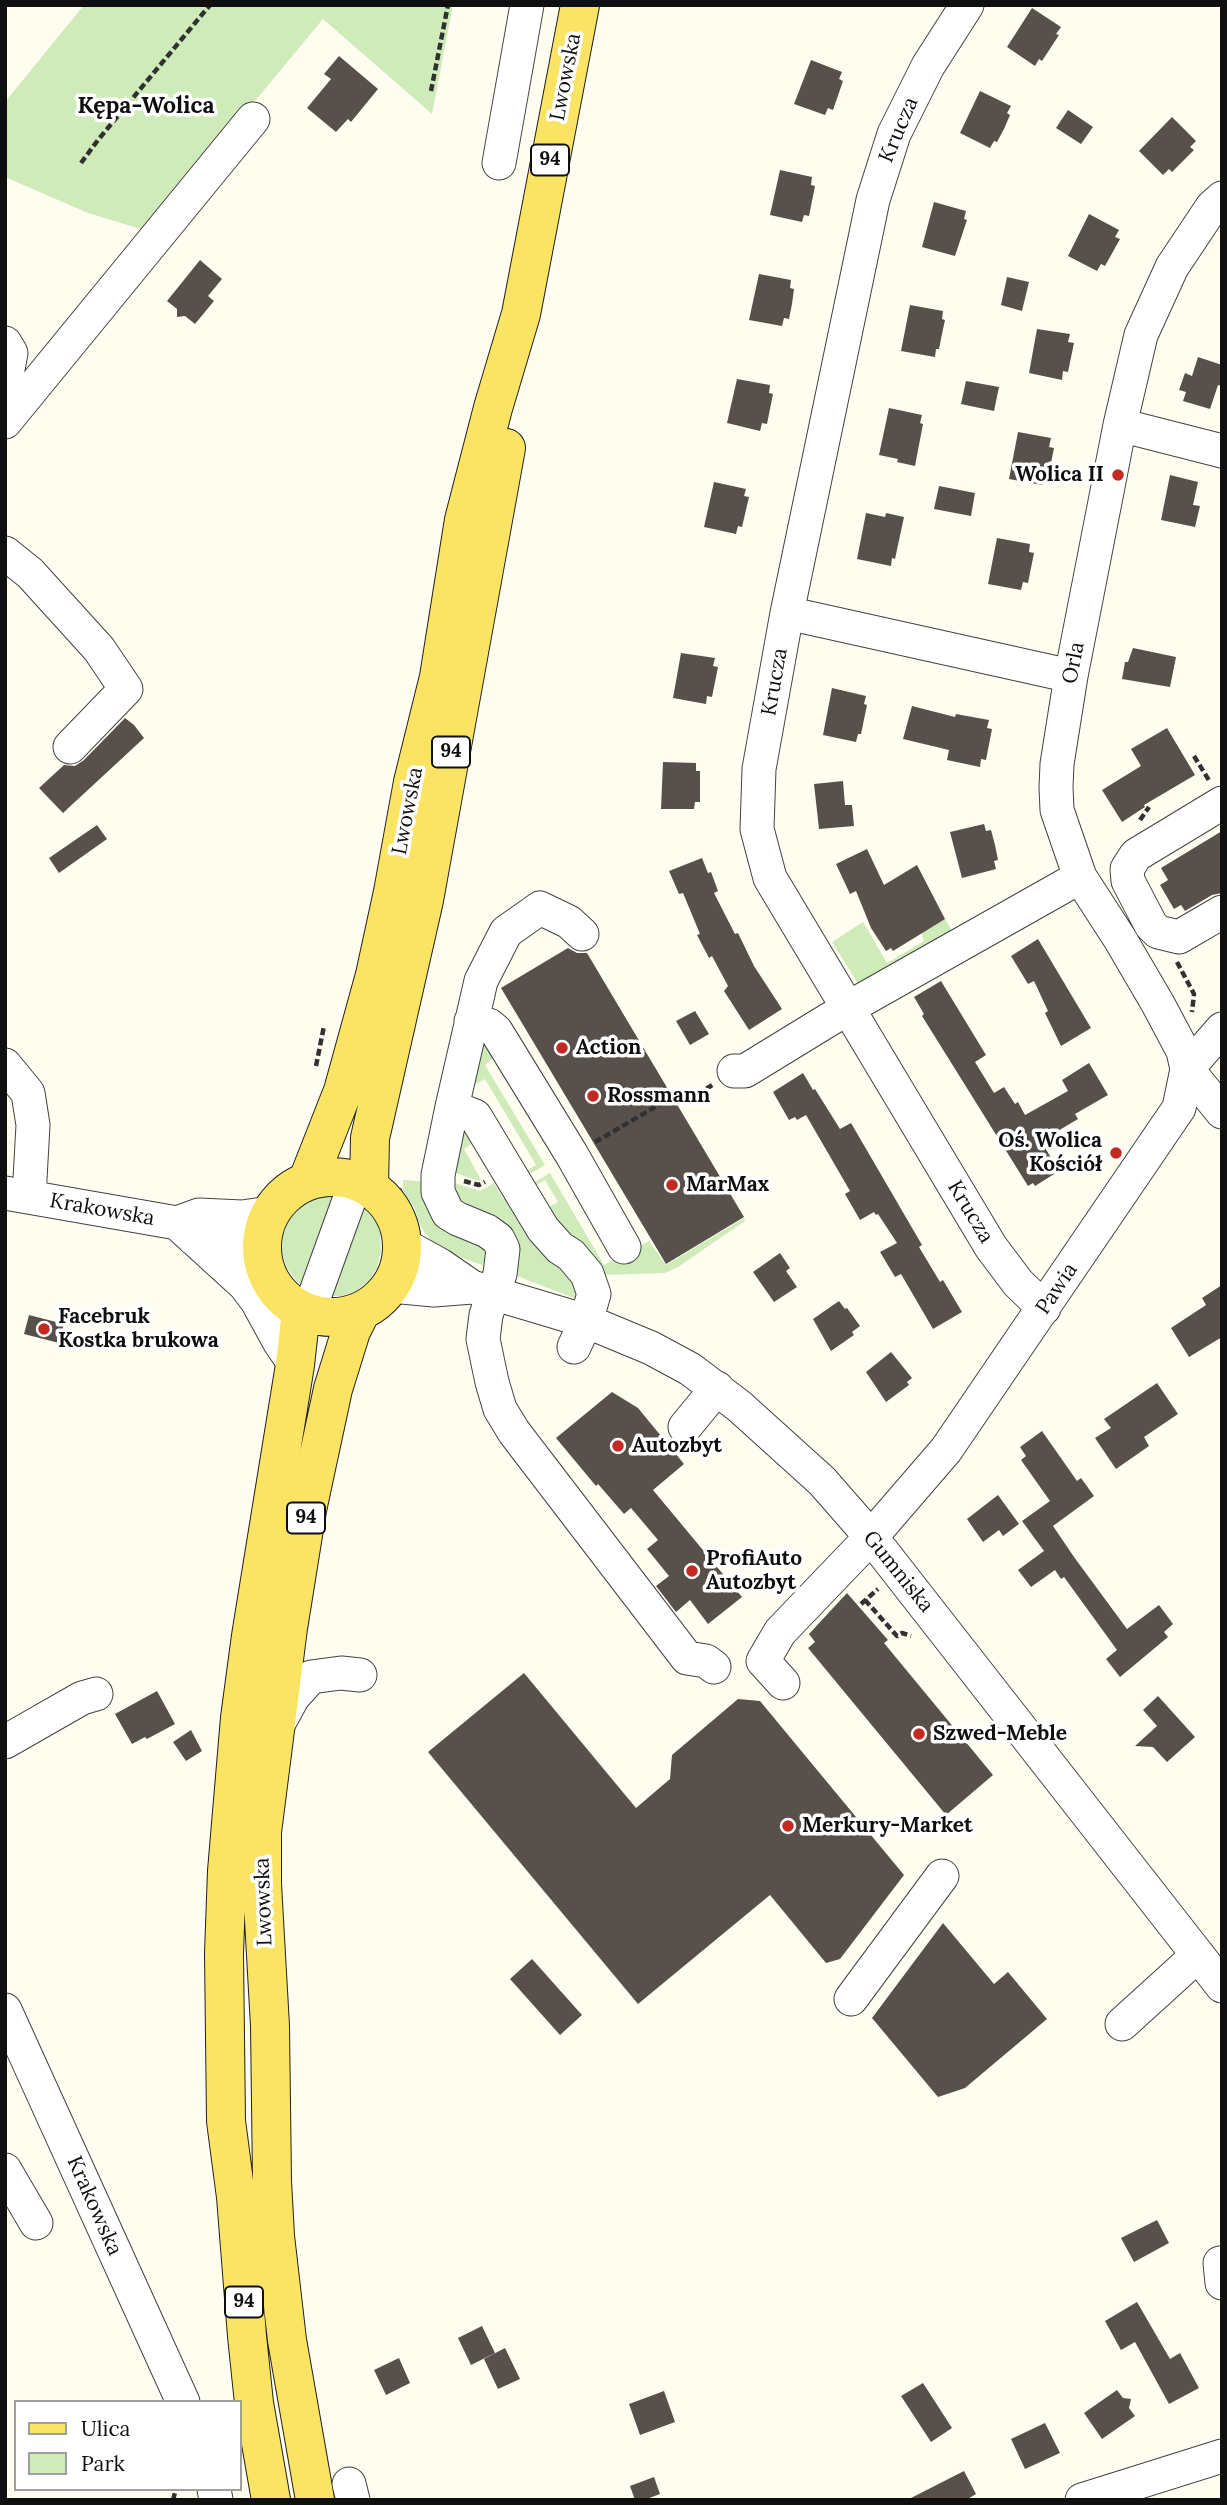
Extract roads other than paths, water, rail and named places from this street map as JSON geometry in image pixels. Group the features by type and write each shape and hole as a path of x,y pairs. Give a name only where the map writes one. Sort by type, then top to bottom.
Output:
{"main road":[{"name":"Lwowska","path":"307,1180 343,1091 375,975 413,782 439,677 464,520 521,314 580,5"},
{"name":"Lwowska","path":"363,1184 370,1138 424,900 485,572 512,413 521,314"},
{"path":"307,1180 334,1177 363,1184 389,1206 396,1218 402,1244 400,1266 391,1286"},
{"name":"94","path":"270,1213 288,1192 307,1180"},
{"path":"270,1213 262,1239 263,1264 281,1296 305,1312 334,1318 360,1313"},
{"name":"94","path":"360,1313 377,1301 391,1286"},
{"name":"Lwowska","path":"271,2500 254,2403 236,2197 226,2121 224,1953 227,1871 240,1718 251,1636 305,1312"},
{"name":"Lwowska","path":"314,2500 287,2340 278,2264 272,2181 270,2026 261,1857 288,1628 321,1439 351,1331 360,1313"}],"street":[{"path":"499,163 527,5"},
{"name":"Krucza","path":"967,5 928,66 894,134 873,200 787,613 759,769 757,829 770,877 991,1247 1018,1283 1044,1308"},
{"path":"5,422 253,119"},
{"name":"Orla","path":"1222,198 1212,207 1172,267 1141,335 1120,425 1071,676 1058,751 1056,787 1057,810 1080,877 1158,1004 1183,1051 1187,1069 1222,1112"},
{"path":"5,343 10,353 5,385"},
{"path":"1120,425 1222,451"},
{"path":"5,554 30,573 99,649 126,689 70,747"},
{"path":"787,613 1071,676"},
{"path":"1222,803 1155,841 1136,855 1127,869 1128,881 1151,925 1158,932 1179,937 1222,912"},
{"path":"734,1071 745,1071 848,1008 1080,877"},
{"path":"582,934 569,922 540,908 506,932 481,981 438,1175 438,1192 448,1213 487,1231 498,1239 503,1249 503,1258 483,1290 483,1339 500,1409 513,1432 687,1658 706,1661 714,1667"},
{"path":"471,1021 489,1025 496,1031 572,1155 624,1247"},
{"name":"Pawia","path":"783,1683 763,1661 780,1632 871,1537 946,1450 1179,1108 1187,1069 1222,1029"},
{"path":"5,1065 28,1093 33,1125 17,1195"},
{"path":"452,1107 475,1116 543,1229 560,1248 571,1255 586,1274 594,1294 580,1334"},
{"path":"305,1312 363,1184"},
{"name":"Krakowska","path":"17,1195 185,1231 262,1252"},
{"path":"270,1213 242,1217 199,1215 185,1231 245,1285 295,1365"},
{"path":"402,1244 483,1290"},
{"path":"391,1286 434,1290 483,1290"},
{"name":"Gumniska","path":"483,1290 580,1334 612,1330 651,1348 717,1388 822,1481 871,1537 1222,1986"},
{"path":"685,1427 717,1388"},
{"path":"276,1728 293,1697 311,1677 341,1673 360,1675"},
{"path":"5,1742 82,1698 96,1693"},
{"path":"851,1999 942,1875"},
{"path":"1122,2024 1198,1955"},
{"name":"Krakowska","path":"5,2010 12,2046 182,2400"},
{"path":"5,2170 36,2223"},
{"path":"1082,2500 1222,2456"}],"place":[{"name":"Wolica II","path":"1118,475"},
{"name":"Action","path":"562,1048"},
{"name":"Rossmann","path":"593,1096"},
{"name":"Oś. Wolica Kościół","path":"1116,1153"},
{"name":"MarMax","path":"672,1185"},
{"name":"Facebruk Kostka brukowa","path":"44,1329"},
{"name":"Autozbyt","path":"618,1446"},
{"name":"ProfiAuto Autozbyt","path":"692,1571"},
{"name":"Szwed-Meble","path":"919,1734"},
{"name":"Merkury-Market","path":"788,1826"}],"district":[{"name":"Kępa-Wolica","path":"146,106"}]}
